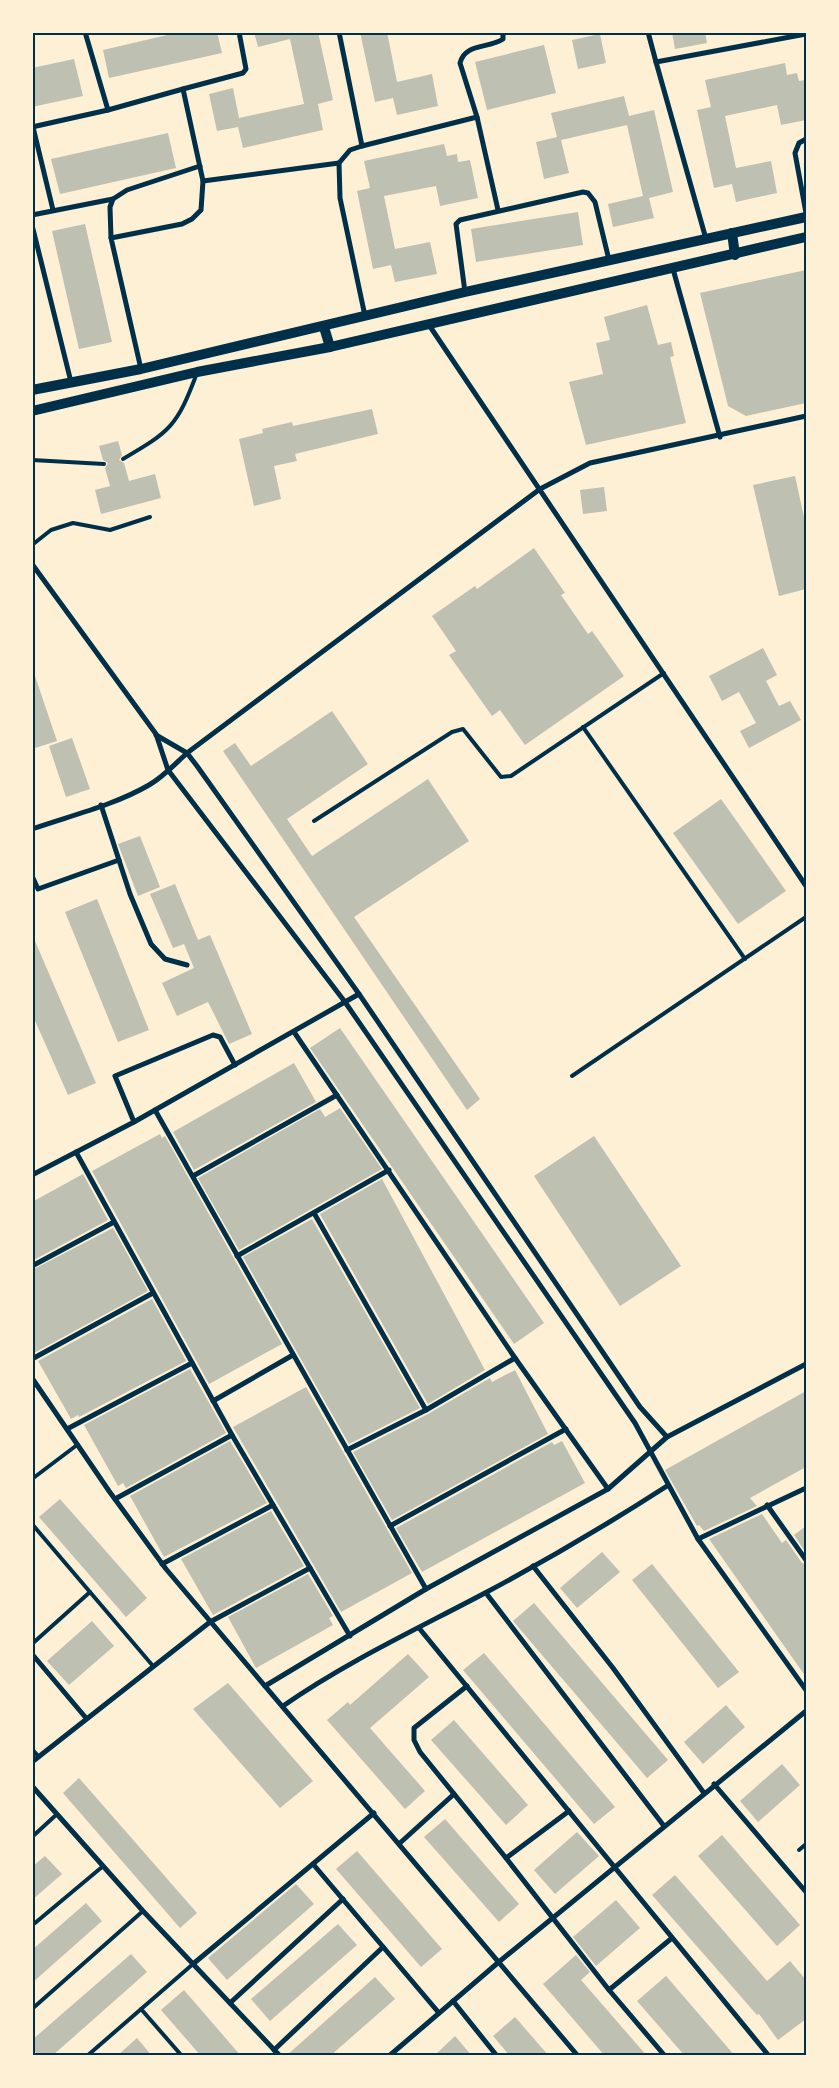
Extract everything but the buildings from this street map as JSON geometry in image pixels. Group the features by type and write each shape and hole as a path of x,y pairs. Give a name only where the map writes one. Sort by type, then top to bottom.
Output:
{"main road":[{"path":"32,390 141,369 465,292 806,217"},
{"path":"732,233 735,255"},
{"path":"32,411 197,372 330,347 429,325 806,237"},
{"path":"324,327 330,347"}],"street":[{"path":"86,32 108,110"},
{"path":"52,210 33,127 108,110 243,73 246,69 246,63 239,32"},
{"path":"339,32 362,146"},
{"path":"498,210 477,117 460,63 462,56 468,50 496,44 503,39 503,32"},
{"path":"648,32 706,239"},
{"path":"656,62 806,34"},
{"path":"111,238 182,224 192,219 200,210 204,180 183,89"},
{"path":"365,316 340,198 339,163 350,150 362,146 477,117"},
{"path":"806,139 799,143 795,153 806,213"},
{"path":"204,180 339,163"},
{"path":"32,215 113,199 126,190 200,166"},
{"path":"465,292 456,224 460,220 498,210 583,192 588,193 595,202 609,260"},
{"path":"113,199 110,207 111,238 141,369"},
{"path":"32,225 71,383"},
{"path":"673,269 720,437"},
{"path":"429,325 806,886"},
{"path":"32,829 101,805 147,786 187,753 540,489 590,464 720,437 806,416"},
{"path":"32,564 156,734 168,770 345,1002 626,1410 698,1539 806,1690"},
{"path":"156,734 187,753 359,994 640,1407 668,1437"},
{"path":"101,805 119,860 151,944 165,959 187,965"},
{"path":"32,876 38,889 119,860"},
{"path":"32,1174 134,1122 359,994"},
{"path":"294,1032 515,1358 608,1489"},
{"path":"134,1122 115,1076 213,1034 220,1037 235,1065"},
{"path":"193,1176 337,1095"},
{"path":"155,1110 426,1589"},
{"path":"76,1152 232,1435 350,1636"},
{"path":"238,1256 389,1170"},
{"path":"314,1212 426,1410"},
{"path":"32,1266 114,1222"},
{"path":"32,1359 154,1293"},
{"path":"213,1401 293,1355"},
{"path":"347,1450 426,1410 515,1358"},
{"path":"67,1429 192,1363"},
{"path":"265,1686 426,1589 608,1489 668,1437 806,1364"},
{"path":"32,1378 162,1564 578,2056"},
{"path":"390,1526 566,1429"},
{"path":"115,1499 232,1435"},
{"path":"283,1706 316,1683 623,1516 667,1486"},
{"path":"698,1539 767,1504 806,1488"},
{"path":"767,1504 806,1560"},
{"path":"162,1564 274,1505"},
{"path":"533,1566 613,1668 704,1793"},
{"path":"32,1762 210,1622 310,1568"},
{"path":"486,1592 664,1826"},
{"path":"419,1628 769,2056"},
{"path":"32,1654 86,1718"},
{"path":"467,1686 414,1728 414,1740 420,1752 609,1990 665,2056"},
{"path":"389,2056 552,1918 714,1784 806,1711"},
{"path":"714,1784 806,1892"},
{"path":"32,1786 143,1912 280,2056"},
{"path":"400,1844 454,1794"},
{"path":"506,1858 569,1811"},
{"path":"193,1964 374,1813"},
{"path":"313,1864 439,2013"},
{"path":"230,2003 343,1899"},
{"path":"609,1990 672,1938"},
{"path":"274,2050 383,1947"},
{"path":"453,2001 497,2056"}],"lane":[{"path":"123,459 160,438 174,424 184,406 197,372"},
{"path":"32,460 104,464"},
{"path":"32,545 52,530 73,523 110,530 150,517"},
{"path":"314,821 452,732 463,729 501,777 511,776 664,673"},
{"path":"583,727 744,959"},
{"path":"572,1076 806,917"},
{"path":"32,1479 77,1444"},
{"path":"32,1524 153,1666"},
{"path":"32,1644 90,1592"},
{"path":"32,1750 39,1757"},
{"path":"32,1837 56,1815"},
{"path":"799,1850 806,1844"},
{"path":"35,1923 102,1867"},
{"path":"32,2009 143,1912"},
{"path":"90,2055 193,1964"},
{"path":"140,2010 182,2056"}]}
